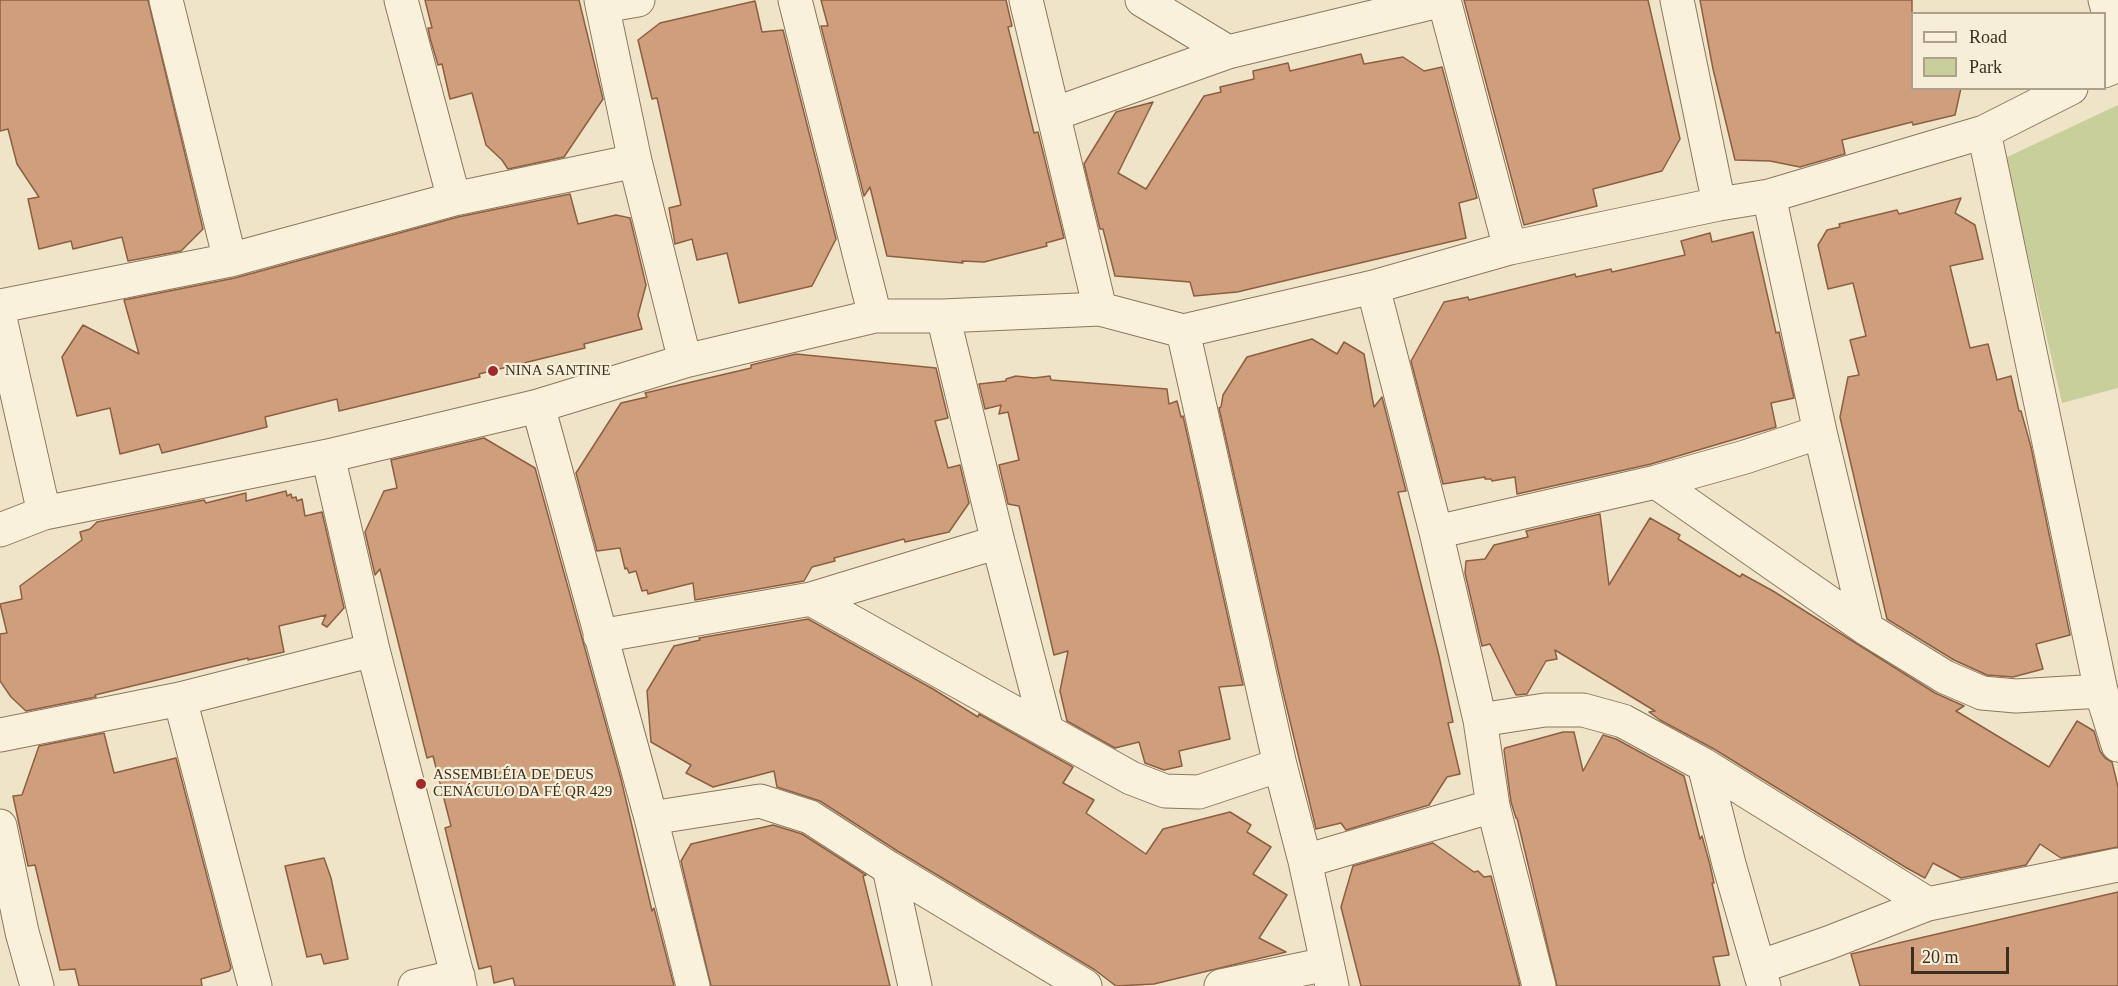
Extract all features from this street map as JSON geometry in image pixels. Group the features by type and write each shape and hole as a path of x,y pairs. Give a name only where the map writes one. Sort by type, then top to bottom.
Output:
{"street":[{"path":"166,0 230,260"},
{"path":"401,0 454,199"},
{"path":"638,0 602,3 635,161 685,361"},
{"path":"795,0 874,316"},
{"path":"1026,0 1100,309"},
{"path":"1142,0 1228,51"},
{"path":"1054,114 1228,51 1443,0 1510,248"},
{"path":"1677,0 1719,204"},
{"path":"2105,0 2118,45"},
{"path":"0,530 44,513 328,456 538,406 685,361 874,316 943,316 1100,309 1183,331 1373,287 1510,248 1719,204 1769,196 1984,132 2067,90"},
{"path":"1984,132 2101,691 2118,745"},
{"path":"0,306 230,260 454,199 635,161"},
{"path":"1769,196 1820,432 1867,629"},
{"path":"1373,287 1436,532 1480,720 1493,806 1539,986"},
{"path":"943,316 1047,730"},
{"path":"0,318 44,513"},
{"path":"1183,331 1280,765 1305,861 1330,975 1221,986"},
{"path":"538,406 651,818 693,986"},
{"path":"1436,532 1656,482 1745,457 1820,432"},
{"path":"328,456 373,650 459,981 415,986"},
{"path":"1656,482 1867,629 1945,677 1982,693 2016,696 2101,691"},
{"path":"600,636 811,599 998,542"},
{"path":"811,599 1131,777 1165,791 1198,792 1280,765"},
{"path":"0,735 180,699 373,650"},
{"path":"180,699 255,986"},
{"path":"1480,720 1545,710 1583,710 1623,721 1704,765 1928,904"},
{"path":"1704,765 1761,976 1828,943 1928,904 2118,865"},
{"path":"651,818 760,801 810,817 889,868 1085,986"},
{"path":"1305,861 1493,806"},
{"path":"0,826 11,934 37,986"},
{"path":"889,868 915,986"}],"green space":[{"path":"2118,105 2118,388 2062,403 2005,158"}],"building":[{"path":"0,0 148,0 203,229 181,251 128,261 122,237 73,249 71,241 39,249 28,199 39,197 17,164 8,129 0,131"},
{"path":"425,0 579,0 603,99 564,157 508,169 486,145 472,93 450,99 442,64 438,65 430,38 428,28 432,28"},
{"path":"821,0 1006,0 1012,26 1008,27 1034,133 1038,132 1064,238 1046,243 1047,246 984,262 962,261 963,263 887,256 870,187 864,196 821,26 828,26"},
{"path":"1464,0 1648,0 1680,139 1662,171 1593,189 1597,206 1524,225"},
{"path":"1700,0 1912,0 1911,90 1961,90 1955,115 1913,125 1912,122 1842,140 1845,154 1800,167 1770,161 1735,160 1713,69"},
{"path":"755,1 762,32 783,30 836,239 812,286 739,303 727,253 697,260 692,239 675,244 669,208 681,205 657,98 652,99 638,40 660,23"},
{"path":"1361,54 1364,64 1403,57 1424,71 1442,67 1477,198 1459,203 1466,238 1237,292 1194,296 1190,282 1115,276 1103,229 1100,229 1084,164 1116,112 1153,102 1118,173 1146,189 1204,96 1221,92 1220,87 1254,79 1253,71 1288,63 1290,71"},
{"path":"570,194 578,224 616,215 630,218 646,285 638,315 642,329 584,344 585,348 479,374 480,377 339,411 337,399 265,417 267,427 162,453 159,444 120,454 110,408 77,416 62,357 83,325 139,354 124,300 235,278 458,217"},
{"path":"1961,198 1955,213 1975,225 1983,259 1950,266 1970,348 1988,344 1997,380 2011,376 2031,447 2070,635 2036,644 2043,669 2013,677 1987,675 1954,660 1887,619 1840,417 1848,377 1859,375 1850,340 1866,336 1853,283 1828,289 1818,245 1827,230 1840,227 1839,224 1897,210 1899,214"},
{"path":"1753,232 1776,333 1779,332 1794,398 1771,403 1776,427 1651,464 1517,494 1515,477 1492,481 1485,477 1443,484 1411,361 1444,302 1468,297 1469,300 1575,274 1576,277 1611,269 1612,272 1685,255 1681,241 1710,233 1712,242"},
{"path":"1312,339 1337,354 1344,342 1364,354 1374,407 1382,397 1406,491 1398,492 1439,656 1453,722 1448,723 1460,774 1447,777 1429,805 1346,830 1341,823 1316,829 1219,408 1223,395 1247,357"},
{"path":"796,354 936,368 948,418 935,421 948,468 960,465 969,503 949,532 905,542 904,539 834,558 835,561 812,567 804,581 695,600 693,583 648,594 647,590 642,591 636,571 629,573 627,568 625,569 620,548 597,551 576,473 621,403 647,397 645,393 751,368 751,365"},
{"path":"1016,376 1034,378 1050,376 1051,380 1167,389 1169,404 1177,401 1181,417 1183,416 1243,685 1219,687 1230,739 1179,751 1182,766 1164,770 1145,763 1139,742 1115,748 1067,721 1060,691 1068,651 1054,655 1019,506 1008,504 999,465 1019,460 1008,412 999,414 1001,405 985,409 979,384 1006,381"},
{"path":"484,438 535,468 621,779 652,911 654,908 674,986 515,986 513,978 494,983 491,966 479,969 445,828 451,826 433,756 427,758 380,569 375,575 365,532 384,491 397,488 391,460"},
{"path":"286,491 287,496 291,494 292,498 296,497 297,501 302,499 305,516 322,512 344,608 327,627 322,624 326,615 279,626 284,652 248,660 248,658 95,695 96,697 26,711 11,697 0,681 0,634 7,633 0,604 22,599 20,586 82,540 80,532 90,529 97,522 204,500 206,503 246,493 246,501"},
{"path":"1600,514 1609,585 1650,518 1680,535 1678,539 1740,577 1742,574 1773,591 1935,693 1964,706 1956,711 2049,767 2077,721 2094,731 2100,751 2112,762 2118,787 2118,847 2061,858 2040,844 2026,865 1961,878 1933,863 1925,878 1714,749 1660,720 1649,712 1655,711 1555,650 1557,659 1546,661 1527,694 1516,695 1490,644 1482,646 1465,573 1466,561 1485,559 1494,545 1528,537 1526,531"},
{"path":"808,619 978,717 979,714 1073,767 1063,783 1094,800 1086,813 1146,854 1163,829 1230,812 1251,825 1247,832 1271,847 1253,874 1287,895 1259,938 1286,952 1154,984 1116,986 1095,970 899,852 820,801 777,787 774,771 713,787 686,773 691,765 651,742 647,691 674,646 700,640 699,638"},
{"path":"1563,732 1574,732 1583,771 1603,735 1616,739 1684,776 1700,839 1702,836 1710,865 1729,955 1713,957 1720,986 1557,986 1517,818 1511,802 1504,750"},
{"path":"104,733 114,773 176,758 231,968 229,971 201,979 202,986 79,986 75,969 60,970 35,865 28,866 13,796 22,795 39,746"},
{"path":"773,825 802,834 866,875 863,876 890,986 711,986 681,861 691,844"},
{"path":"1433,843 1474,872 1478,871 1484,877 1491,876 1520,986 1361,986 1341,907 1353,866"},
{"path":"324,858 331,878 348,959 324,964 321,954 307,957 285,866"},
{"path":"2118,892 2118,986 1860,986 1851,954"}],"place":[{"name":"NINA SANTINE","path":"493,371"},
{"name":"ASSEMBLÉIA DE DEUS CENÁCULO DA FÉ QR 429","path":"421,784"}]}
